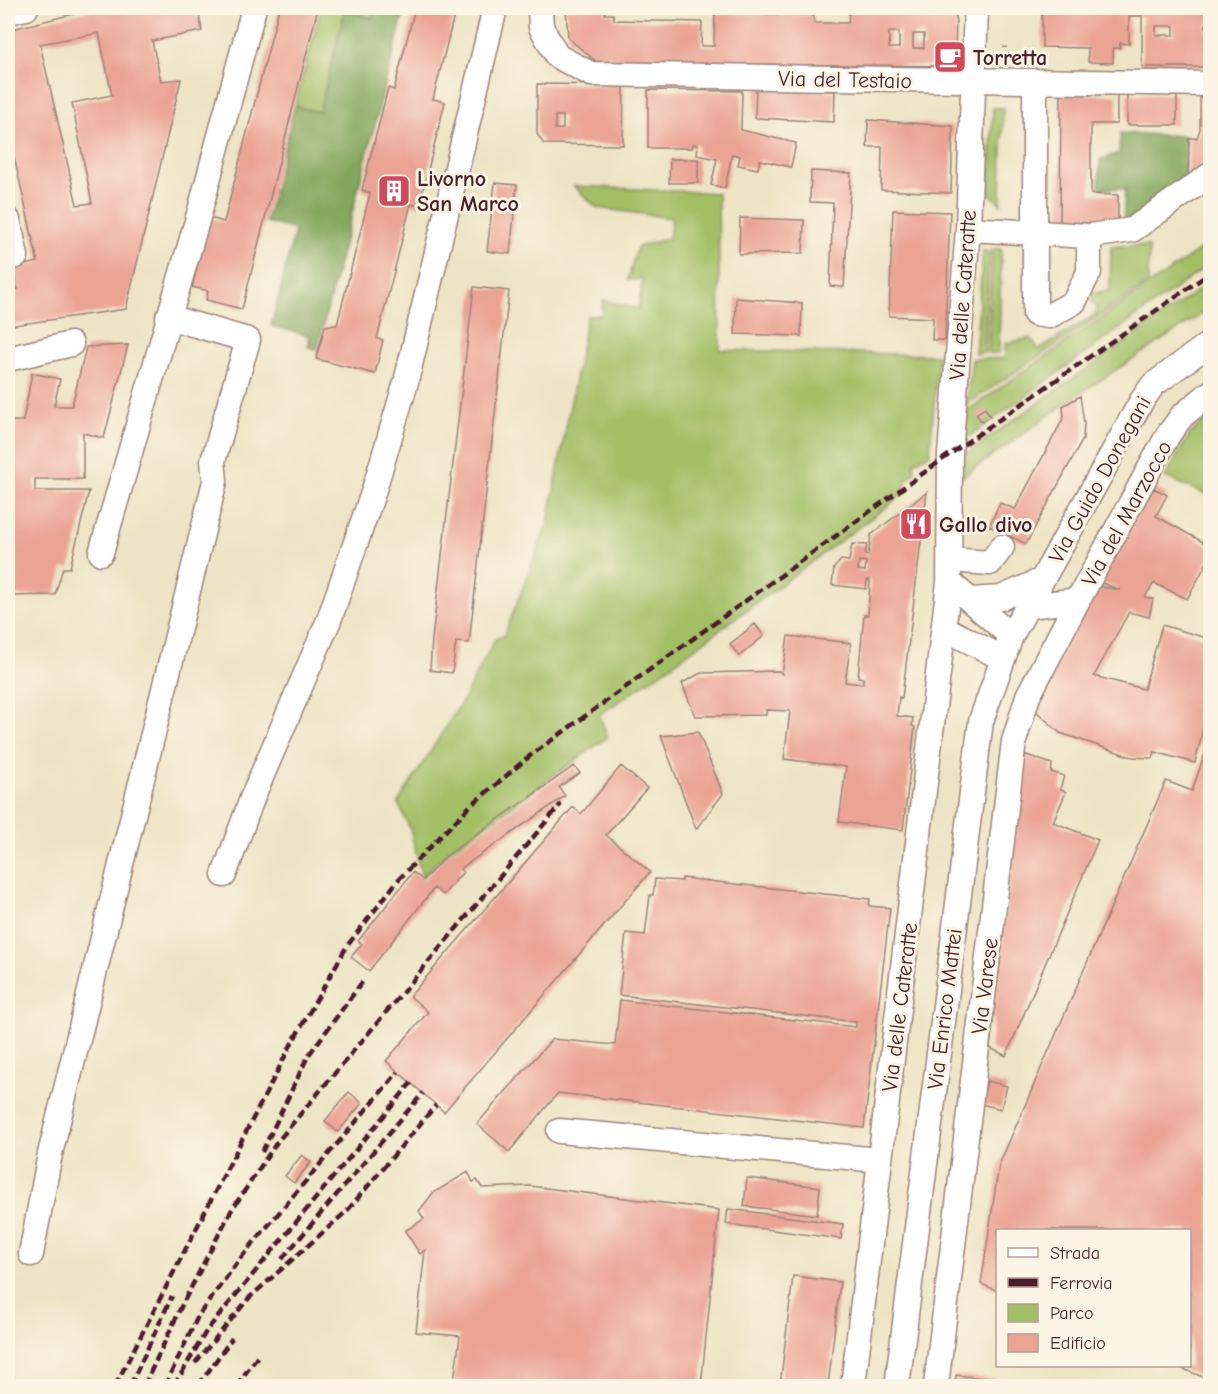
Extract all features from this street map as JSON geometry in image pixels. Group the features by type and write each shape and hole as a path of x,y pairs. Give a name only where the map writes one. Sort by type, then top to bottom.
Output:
{"street":[{"path":"8,12 27,8"},
{"path":"101,554 199,214 254,8"},
{"path":"225,875 253,796 329,620 374,490 406,382 495,8"},
{"name":"Via del Testaio","path":"540,8 541,27 557,56 591,74 1210,84"},
{"name":"Via delle Cateratte","path":"853,1386 944,628 949,571 950,454 968,229 976,8"},
{"path":"1035,82 1035,314 1049,316 1074,302 1089,272 1089,236"},
{"path":"968,229 1036,235 1089,236 1132,230 1210,175"},
{"path":"8,220 16,256 8,258"},
{"path":"31,1254 50,1154 215,481 213,461 248,340 168,317"},
{"name":"Via Guido Donegani","path":"1007,647 1145,394 1210,343"},
{"path":"8,359 71,344"},
{"name":"Via del Marzocco","path":"1029,606 1078,600 1168,435 1182,416 1210,393"},
{"path":"1002,548 990,562 949,571 1007,647"},
{"path":"970,600 1001,598 1042,580"},
{"name":"Via Varese","path":"936,1386 1014,741 1020,716 1035,680 1078,600"},
{"path":"944,628 1007,647"},
{"name":"Via Enrico Mattei","path":"897,1386 976,753 981,721 1007,647"},
{"path":"559,1131 880,1160"}],"path":[{"path":"1005,45 1005,66"}],"green space":[{"path":"321,8 375,8 373,18 345,11 319,112 295,106"},
{"path":"375,8 405,8 317,349 308,347 310,336 271,326 295,230 266,222 295,106 319,112 345,11 372,18"},
{"path":"993,108 1003,108 1001,204 989,193"},
{"path":"1120,133 1185,136 1184,179 1123,224 1125,189 1099,188 1100,160 1119,153"},
{"path":"574,186 718,193 720,350 938,355 930,454 914,462 915,472 906,480 905,493 672,665 599,715 608,737 445,854 422,877 410,829 398,803 463,700 495,639 504,636 548,523 587,316 602,315 603,300 638,309 643,279 628,280 637,247 669,238 672,218 597,208"},
{"path":"1210,243 1210,264 967,438 964,435 965,412"},
{"path":"1111,246 1149,246 1148,283 966,405 972,359 1005,358 1005,343 1031,338 1039,350 1096,314 1097,308 1091,300 1092,293 1110,291"},
{"path":"992,249 1001,249 999,353 988,353"},
{"path":"983,251 989,252 985,353 975,354"},
{"path":"1210,282 1210,309 1079,394 958,480 961,457"},
{"path":"1210,415 1210,496 1165,477 1190,434"}],"building":[{"path":"98,8 198,8 202,31 152,41 161,81 181,79 126,309 8,326 8,290 18,289 12,268 38,262 8,130 8,30","holes":["99,33 112,95 72,103 92,203 77,205 40,44"]},
{"path":"213,8 232,8 232,11 213,11"},
{"path":"279,8 318,8 242,309 206,300 208,291 192,287 210,218 224,222"},
{"name":"Livorno San Marco","path":"415,8 456,8 433,99 445,102 419,206 411,204 377,339 383,340 375,374 316,359 325,326 337,325 370,193 362,190 388,88 394,90"},
{"path":"566,8 605,8 605,14 613,14 614,20 702,22 701,46 714,46 715,13 813,15 815,23 848,23 849,12 846,12 846,8 900,11 900,8 956,8 955,66 598,63 568,38","holes":["889,32 899,32 899,48 889,48","913,34 924,34 924,48 913,48"]},
{"path":"1042,8 1210,8 1210,24 1206,24 1206,33 1210,33 1210,67 1142,67 1142,16 1129,16 1129,44 1120,43 1120,48 1113,48 1113,63 1088,62 1088,48 1042,47","holes":["1156,26 1174,26 1174,35 1156,35"]},
{"path":"537,84 624,85 623,145 544,144 537,134","holes":["555,116 563,116 563,129 555,129"]},
{"path":"756,88 835,91 834,122 755,118"},
{"path":"648,90 742,91 741,130 796,143 791,167 760,160 758,169 738,165 740,156 732,154 725,188 711,185 717,159 697,155 698,145 693,144 692,148 648,148"},
{"path":"1061,94 1117,95 1117,124 1091,124 1091,194 1118,195 1118,223 1060,223"},
{"path":"1127,94 1177,94 1177,125 1127,125"},
{"path":"1200,94 1210,94 1210,159 1188,175 1189,138 1197,138 1200,129"},
{"path":"868,120 953,126 951,193 881,190 882,147 867,147"},
{"path":"670,159 698,159 698,183 669,183"},
{"path":"811,171 851,173 844,287 830,286 833,203 810,202"},
{"path":"495,183 517,185 510,254 487,251"},
{"path":"893,210 950,212 945,340 932,340 933,318 889,316"},
{"path":"740,218 804,220 803,253 739,254"},
{"path":"474,287 509,291 469,643 456,642 452,673 430,670"},
{"path":"736,298 802,303 801,336 735,334"},
{"path":"128,345 104,438 83,433 83,479 35,479 35,491 89,491 70,568 63,568 55,595 8,596 8,421 23,421 32,373 60,379 54,406 72,406 86,347"},
{"path":"1080,396 1084,423 1083,439 1026,544 989,526 1000,503 1015,509 1064,417 1063,406"},
{"path":"985,408 990,416 982,422 976,414"},
{"path":"1154,488 1167,495 1156,516 1210,546 1210,557 1187,599 1154,583 1145,597 1153,599 1149,617 1129,612 1094,676 1144,689 1162,625 1210,639 1210,700 1195,763 1155,752 1153,758 1132,757 1060,733 1036,711 1039,697 1097,586 1120,590 1097,581 1138,507 1142,509"},
{"path":"927,492 902,698 899,697 897,716 913,718 912,726 915,727 903,830 839,822 846,767 784,759 790,711 766,710 766,715 695,716 682,683 701,673 779,671 782,674 788,636 851,643 845,682 863,684 863,678 858,677 864,615 868,615 870,580 867,580 866,589 832,585 834,568 841,560 849,561 852,544 867,545 865,555 868,556 871,535","holes":["859,561 866,562 865,571 858,570"]},
{"path":"755,624 764,636 739,656 730,644"},
{"path":"698,732 723,794 696,829 661,736"},
{"path":"1208,744 1210,745 1210,1380 1178,1367 1191,1367 1191,1229 996,1229 996,1290 981,1284 999,1165 1166,781 1192,791"},
{"path":"1024,754 1052,764 1051,772 1064,776 1060,789 1066,792 1053,822 1098,840 1006,1056 990,1048"},
{"path":"574,766 580,773 559,787 565,796 460,869 463,872 443,895 434,888 369,971 351,957 362,944 358,941 413,872 423,880 447,855"},
{"path":"621,766 647,788 606,835 650,872 444,1112 386,1061 428,1012 410,996 573,807 581,814"},
{"path":"682,878 870,899 869,906 890,908 864,1128 558,1093 509,1152 477,1124 552,1039 615,1045 620,1000 856,1027 856,1022 619,995 626,933 645,935 650,895 653,895 655,879 682,881"},
{"path":"987,1081 1007,1086 1001,1109 981,1104"},
{"path":"349,1092 362,1103 338,1132 325,1121"},
{"path":"302,1155 311,1162 294,1183 285,1176"},
{"path":"468,1172 473,1182 477,1180 482,1188 530,1186 719,1210 701,1386 499,1386 454,1381 460,1336 416,1332 425,1250 420,1254 405,1231 424,1219 419,1211 433,1193"},
{"path":"747,1178 820,1187 817,1215 744,1206"},
{"path":"728,1209 843,1224 841,1239 726,1224"},
{"path":"793,1276 840,1282 828,1386 780,1386"},
{"path":"956,1375 1043,1385 1043,1386 955,1386"}],"railway":[{"path":"115,1386 293,1041 347,946 399,879 469,807 531,755 950,454 1210,273"},
{"path":"144,1386 182,1305 231,1211 277,1142 561,804"},
{"path":"262,1152 308,1056 363,981"},
{"path":"165,1386 198,1316 239,1260 398,1072"},
{"path":"174,1386 207,1330 411,1083"},
{"path":"282,1259 423,1093"},
{"path":"195,1363 249,1298 347,1211 436,1105"},
{"path":"130,1386 172,1296"},
{"path":"198,1386 232,1338"},
{"path":"236,1386 258,1356"}],"place":[{"name":"Torretta","path":"950,57"},
{"name":"Livorno San Marco","path":"394,191"},
{"name":"Gallo divo","path":"916,524"}]}
